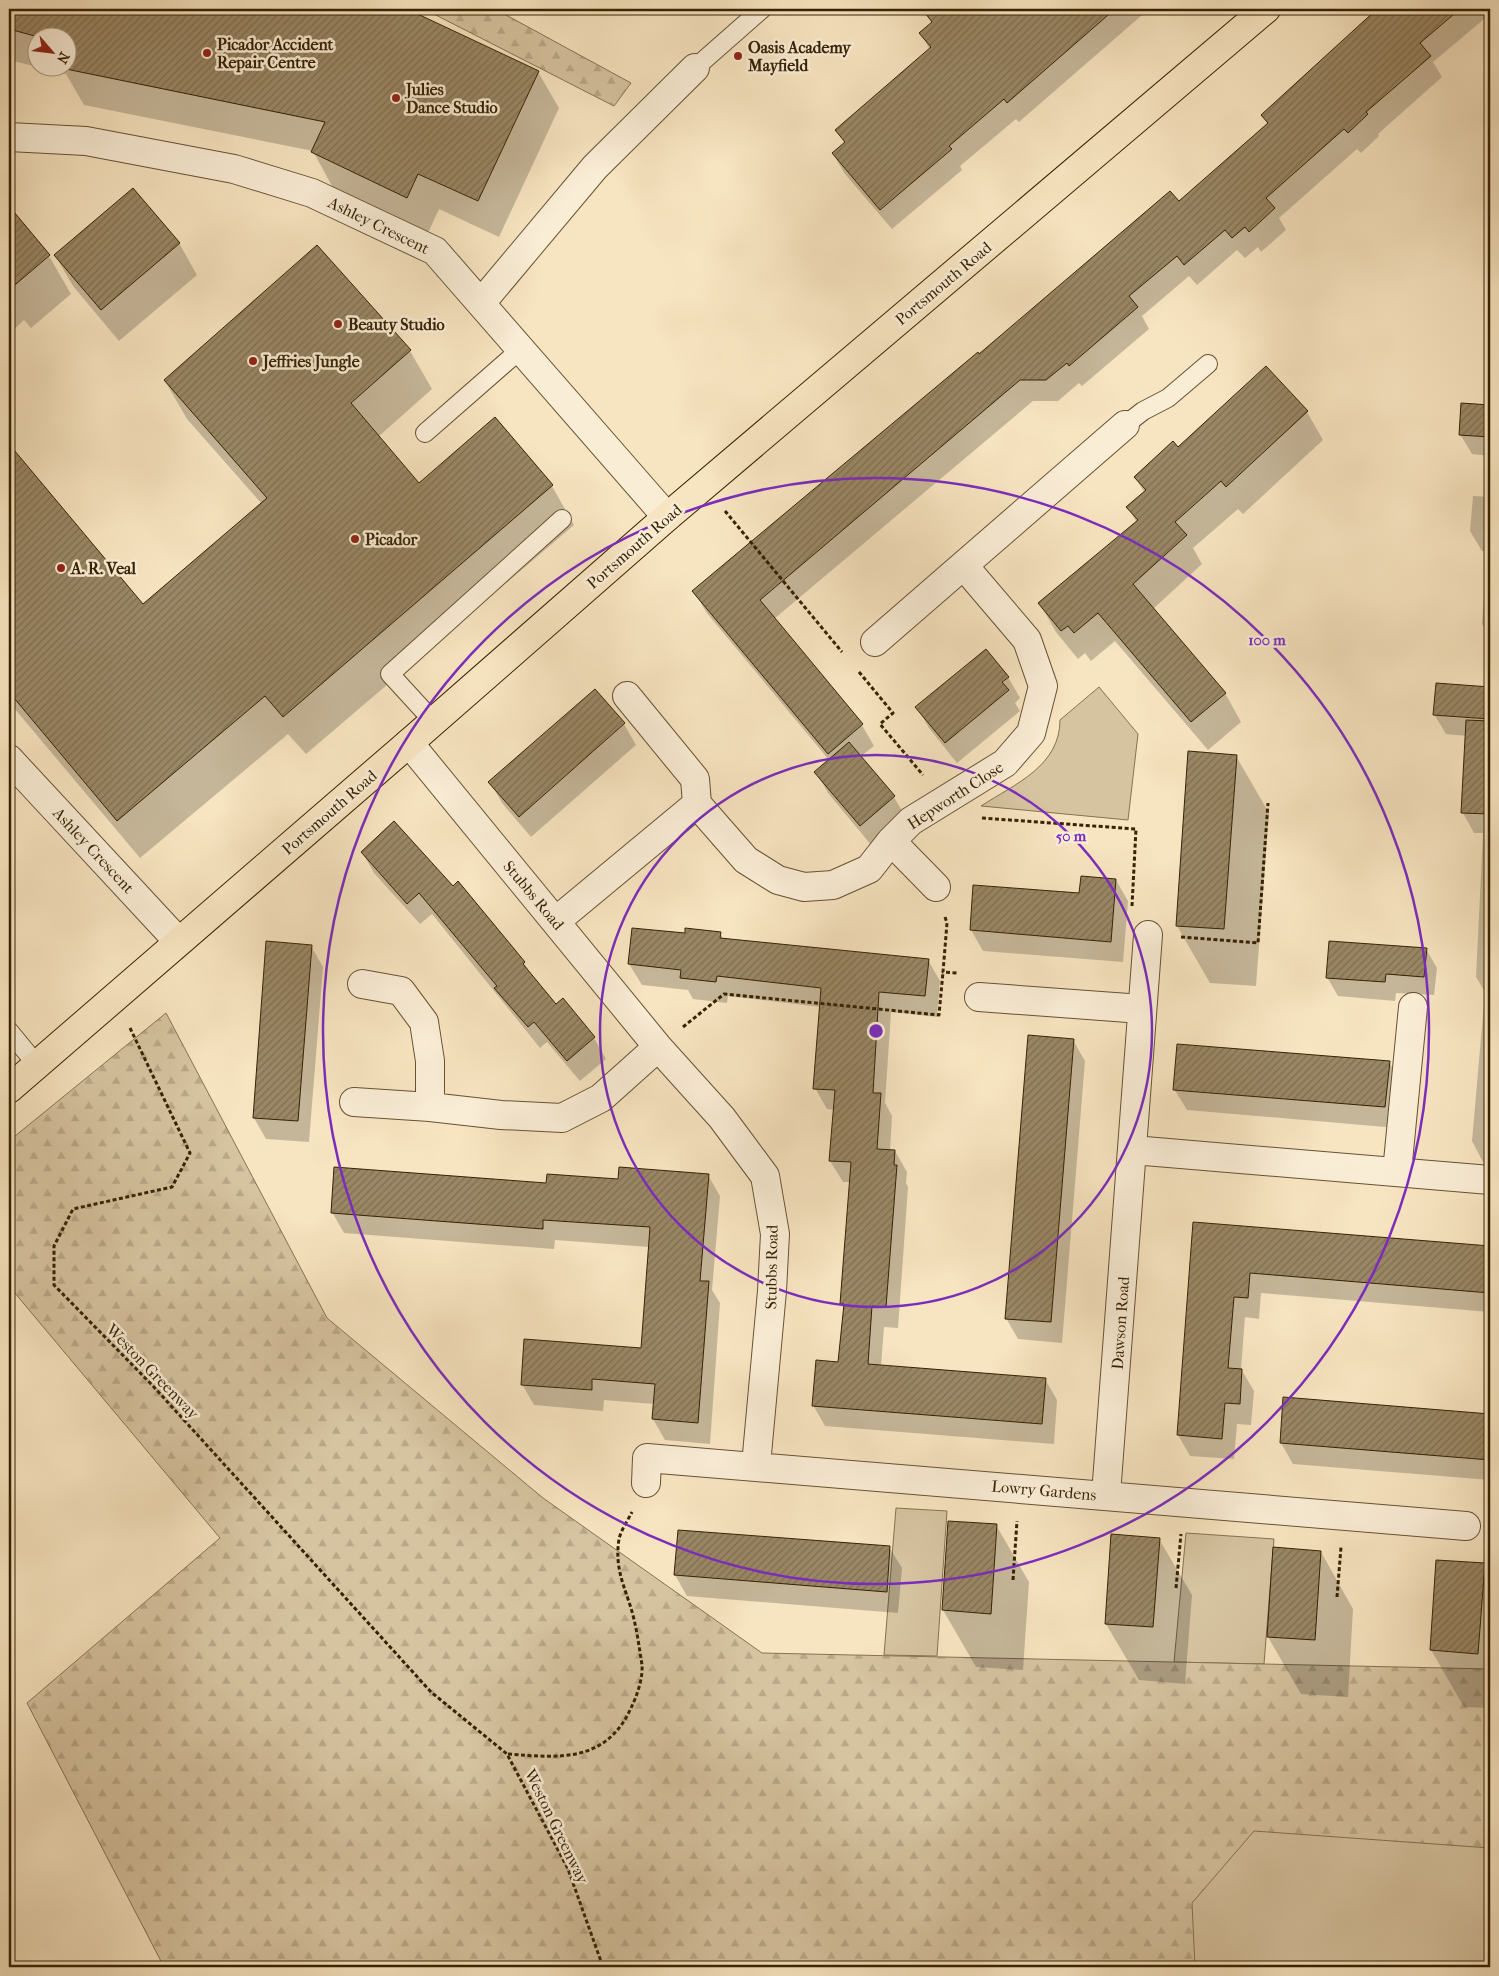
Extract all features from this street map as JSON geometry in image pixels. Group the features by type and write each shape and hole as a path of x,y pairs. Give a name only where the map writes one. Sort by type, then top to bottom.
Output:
{"main road":[{"name":"Portsmouth Road","path":"9,1089 116,998 178,941 434,722 704,485 1266,9"}],"street":[{"path":"481,303 595,167 695,68"},
{"name":"Ashley Crescent","path":"9,137 86,141 234,169 312,192 435,251 667,517"},
{"path":"875,642 1125,426"},
{"name":"Hepworth Close","path":"697,804 746,860 778,880 804,887 833,885 869,869 891,841 911,821 1005,763 1032,733 1044,686 1027,640 964,566"},
{"path":"556,921 697,804 695,779 627,696"},
{"name":"Stubbs Road","path":"409,743 658,1046 722,1118 764,1176 775,1234 772,1291 756,1465"},
{"name":"Ashley Crescent","path":"9,759 178,941"},
{"name":"Hepworth Close","path":"891,841 936,887"},
{"name":"Dawson Road","path":"1106,1495 1148,935"},
{"path":"362,984 401,991 424,1022 430,1061 430,1107"},
{"path":"979,997 1142,1009"},
{"path":"1397,1172 1413,1007"},
{"path":"354,1102 430,1107 501,1115 562,1118 601,1098 658,1046"},
{"path":"1133,1150 1490,1180"},
{"name":"Lowry Gardens","path":"646,1483 648,1458 756,1465 1466,1526"}],"lane":[{"path":"695,68 762,9"},
{"path":"425,434 521,350"},
{"path":"1125,426 1143,411 1168,398 1208,364"},
{"path":"434,722 390,674 562,519"},
{"path":"9,1031 37,1065"}],"path":[{"path":"704,485 848,660"},
{"path":"855,667 892,713 880,724 944,800 955,816 1136,829 1130,934 1258,943 1268,804"},
{"path":"658,1046 724,994 939,1015 946,923 936,887"},
{"path":"943,972 971,974 979,997"},
{"name":"Weston Greenway","path":"116,998 190,1153 172,1187 74,1209 54,1246 54,1286 153,1386 431,1692 507,1754 568,1870 603,1967"},
{"name":"Weston Greenway","path":"507,1754 552,1757 580,1754 603,1745 624,1725 637,1697 642,1667 630,1606 621,1584 618,1560 619,1537 646,1483"},
{"path":"1013,1580 1020,1488"},
{"path":"1176,1588 1184,1502"},
{"path":"1337,1597 1343,1516"}],"green space":[{"path":"424,9 495,9 631,83 614,106"},
{"path":"1099,687 1138,734 1128,820 981,806 1021,781 1044,762 1058,736 1060,720"},
{"path":"166,1013 327,1318 543,1498 762,1653 1490,1669 1490,1848 1254,1831 1192,1903 1195,1967 164,1967 27,1703 220,1538 9,1286 9,1141"},
{"path":"896,1508 947,1511 937,1656 884,1655"},
{"path":"1186,1533 1274,1539 1264,1664 1174,1662"},
{"path":"877,1733 1490,1762 1490,1967 809,1967"}],"building":[{"path":"9,9 407,9 539,71 478,201 418,174 407,198 311,152 325,122 78,71 78,28 28,28 28,34 9,29"},
{"path":"922,9 1115,9 1007,103 1004,99 949,146 952,149 880,210 832,153 845,142 835,130 931,47 919,33 932,22"},
{"path":"1377,9 1460,9 1420,43 1431,56 1366,112 1368,114 1348,133 1344,129 1266,198 1275,208 1249,232 1245,227 1232,238 1225,230 1184,265 1177,256 1129,296 1138,307 1069,366 1067,363 1046,380 1020,380 760,600 863,724 828,754 692,591 978,352 979,354 1170,191 1179,201 1268,123 1261,115"},
{"path":"133,188 180,243 101,310 54,255"},
{"path":"9,206 50,255 9,290"},
{"path":"317,245 411,350 351,403 419,483 495,417 553,485 283,717 265,696 117,821 9,692 9,444 143,604 267,498 164,380"},
{"path":"1266,366 1308,411 1226,487 1221,481 1175,522 1187,535 1133,584 1226,693 1191,722 1098,613 1074,633 1068,626 1061,631 1038,603 1138,520 1126,507 1146,490 1134,477 1173,441 1178,447"},
{"path":"1461,403 1490,405 1490,437 1459,435"},
{"path":"986,649 1009,677 1002,682 1009,690 945,743 915,707"},
{"path":"1436,683 1490,687 1490,719 1433,715"},
{"path":"595,689 625,723 519,817 488,782"},
{"path":"1466,720 1490,721 1490,814 1461,813"},
{"path":"849,742 895,796 860,826 814,772"},
{"path":"1188,751 1237,755 1224,929 1176,926"},
{"path":"394,821 453,886 458,881 525,962 523,964 556,1004 563,998 595,1037 567,1061 534,1022 528,1027 494,988 497,986 419,893 407,904 361,852"},
{"path":"1081,876 1116,879 1111,942 970,930 973,885 1079,893"},
{"path":"632,928 685,933 685,928 721,932 720,938 929,959 925,996 879,992 873,1093 881,1093 877,1149 895,1150 894,1165 897,1165 886,1307 872,1306 868,1364 1046,1378 1042,1424 812,1406 816,1360 838,1362 844,1304 840,1304 851,1162 829,1161 835,1090 813,1089 821,988 717,976 716,982 680,978 681,970 628,964"},
{"path":"266,941 312,945 298,1121 253,1118"},
{"path":"1329,941 1427,948 1424,977 1386,974 1385,982 1326,978"},
{"path":"1028,1035 1074,1039 1051,1322 1005,1319"},
{"path":"1177,1044 1390,1061 1385,1107 1173,1090"},
{"path":"334,1167 546,1183 547,1174 618,1179 619,1167 709,1174 700,1281 709,1281 698,1423 652,1419 655,1384 592,1379 592,1390 521,1385 524,1339 641,1348 650,1227 543,1220 543,1229 331,1213"},
{"path":"1193,1222 1490,1246 1490,1293 1250,1273 1248,1298 1234,1297 1228,1368 1242,1369 1240,1404 1225,1403 1222,1439 1177,1435"},
{"path":"1283,1397 1490,1414 1490,1460 1280,1443"},
{"path":"948,1521 997,1524 991,1614 942,1610"},
{"path":"678,1530 890,1546 887,1592 674,1575"},
{"path":"1111,1534 1160,1538 1153,1627 1105,1624"},
{"path":"1273,1547 1321,1551 1315,1640 1267,1637"},
{"path":"1436,1560 1485,1563 1478,1654 1430,1650"}],"place":[{"name":"Picador Accident Repair Centre","path":"207,53"},
{"name":"Oasis Academy Mayfield","path":"738,56"},
{"name":"Julies Dance Studio","path":"396,98"},
{"name":"Beauty Studio","path":"338,324"},
{"name":"Jeffries Jungle","path":"253,361"},
{"name":"Picador","path":"355,539"},
{"name":"A. R. Veal","path":"61,568"}]}
